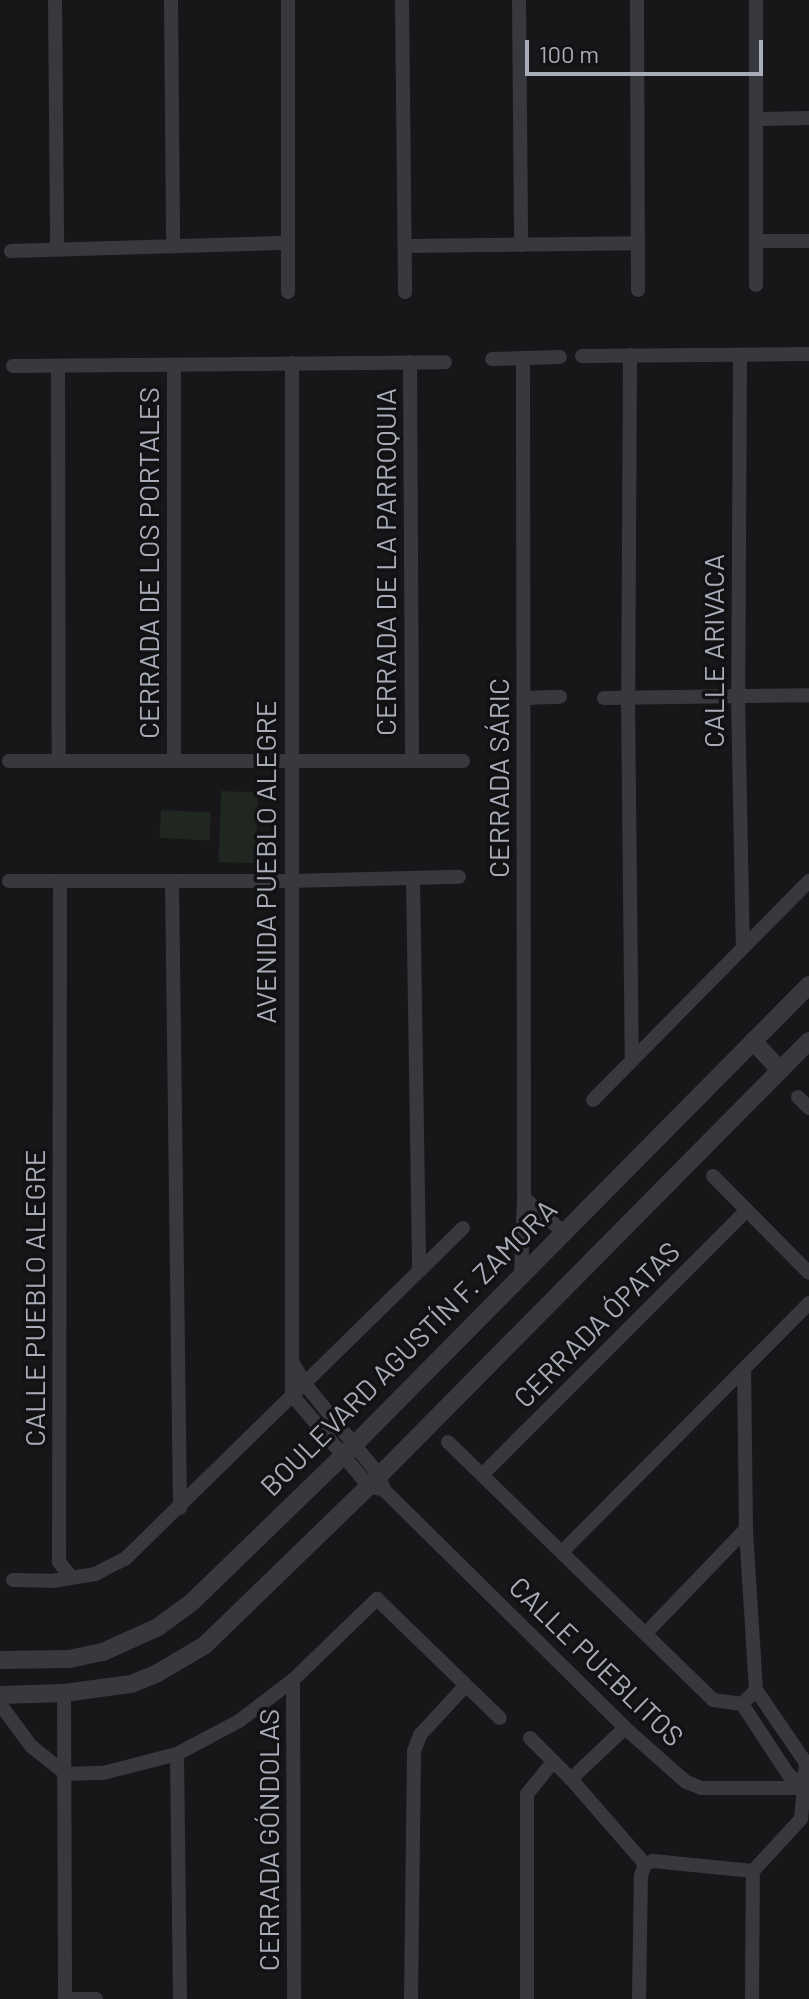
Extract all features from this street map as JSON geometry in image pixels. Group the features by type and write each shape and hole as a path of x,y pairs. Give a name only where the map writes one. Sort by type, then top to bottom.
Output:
{"street":[{"path":"55,0 57,248"},
{"path":"171,0 173,245"},
{"path":"288,0 288,292"},
{"path":"402,0 405,292"},
{"path":"519,0 521,245"},
{"path":"637,0 638,290"},
{"path":"756,0 756,285"},
{"path":"756,119 809,118"},
{"path":"756,241 809,241"},
{"path":"11,251 288,243"},
{"path":"405,246 637,243"},
{"path":"582,356 809,354"},
{"path":"630,355 628,699 632,1057"},
{"name":"CALLE ARIVACA","path":"740,355 738,697 743,947"},
{"path":"492,359 560,357"},
{"name":"CERRADA SÁRIC","path":"521,1273 524,1198 523,359"},
{"name":"CERRADA DE LA PARROQUIA","path":"410,362 412,761"},
{"name":"CERRADA DE LOS PORTALES","path":"13,366 445,362"},
{"name":"AVENIDA PUEBLO ALEGRE","path":"292,363 292,1395 348,1450 377,1484"},
{"name":"CERRADA DE LOS PORTALES","path":"174,365 174,761"},
{"path":"58,366 59,761"},
{"path":"604,698 809,695"},
{"path":"524,698 560,697"},
{"name":"CERRADA DE LOS PORTALES","path":"9,761 463,761"},
{"path":"9,881 290,881 459,877"},
{"path":"413,878 419,1271"},
{"path":"172,881 180,1508"},
{"path":"593,1100 632,1057 809,881"},
{"name":"CALLE PUEBLO ALEGRE","path":"60,882 59,1562 71,1577"},
{"name":"BOULEVARD AGUSTÍN F. ZAMORA","path":"0,1660 69,1659 92,1654 158,1627 192,1602 348,1450 809,985"},
{"path":"753,1041 780,1070"},
{"path":"0,1695 64,1693 131,1684 156,1674 205,1645 377,1484 809,1041"},
{"path":"798,1097 809,1108"},
{"path":"713,1176 809,1273"},
{"path":"524,1198 562,1231"},
{"name":"CERRADA ÓPATAS","path":"483,1474 746,1211"},
{"path":"13,1580 52,1581 95,1574 125,1559 463,1228"},
{"path":"562,1552 809,1303"},
{"name":"AVENIDA PUEBLO ALEGRE","path":"293,1362 348,1450"},
{"path":"744,1371 746,1529 756,1690 808,1762 805,1816 753,1871 752,1999"},
{"path":"448,1442 647,1632 713,1700 742,1704 788,1774 806,1788"},
{"name":"CALLE PUEBLITOS","path":"377,1484 625,1728 693,1786 806,1788"},
{"path":"647,1632 746,1529"},
{"path":"0,1704 31,1746 66,1774 103,1773 177,1754 239,1721 293,1680 377,1599 500,1718"},
{"name":"CERRADA GÓNDOLAS","path":"293,1680 294,1999"},
{"path":"411,1999 414,1751 420,1735 465,1686"},
{"path":"742,1704 756,1690"},
{"path":"64,1693 65,1999 96,1999"},
{"path":"571,1779 625,1728"},
{"path":"530,1738 571,1779 645,1864"},
{"path":"788,1774 796,1748 809,1738"},
{"path":"177,1754 180,1999"},
{"path":"527,1999 527,1794 553,1762"},
{"path":"645,1864 653,1861 753,1871"},
{"path":"639,1999 641,1876 645,1864"}],"shaded area":[{"path":"221,791 258,792 255,863 219,862"},
{"path":"161,810 211,813 209,841 160,838"}]}
